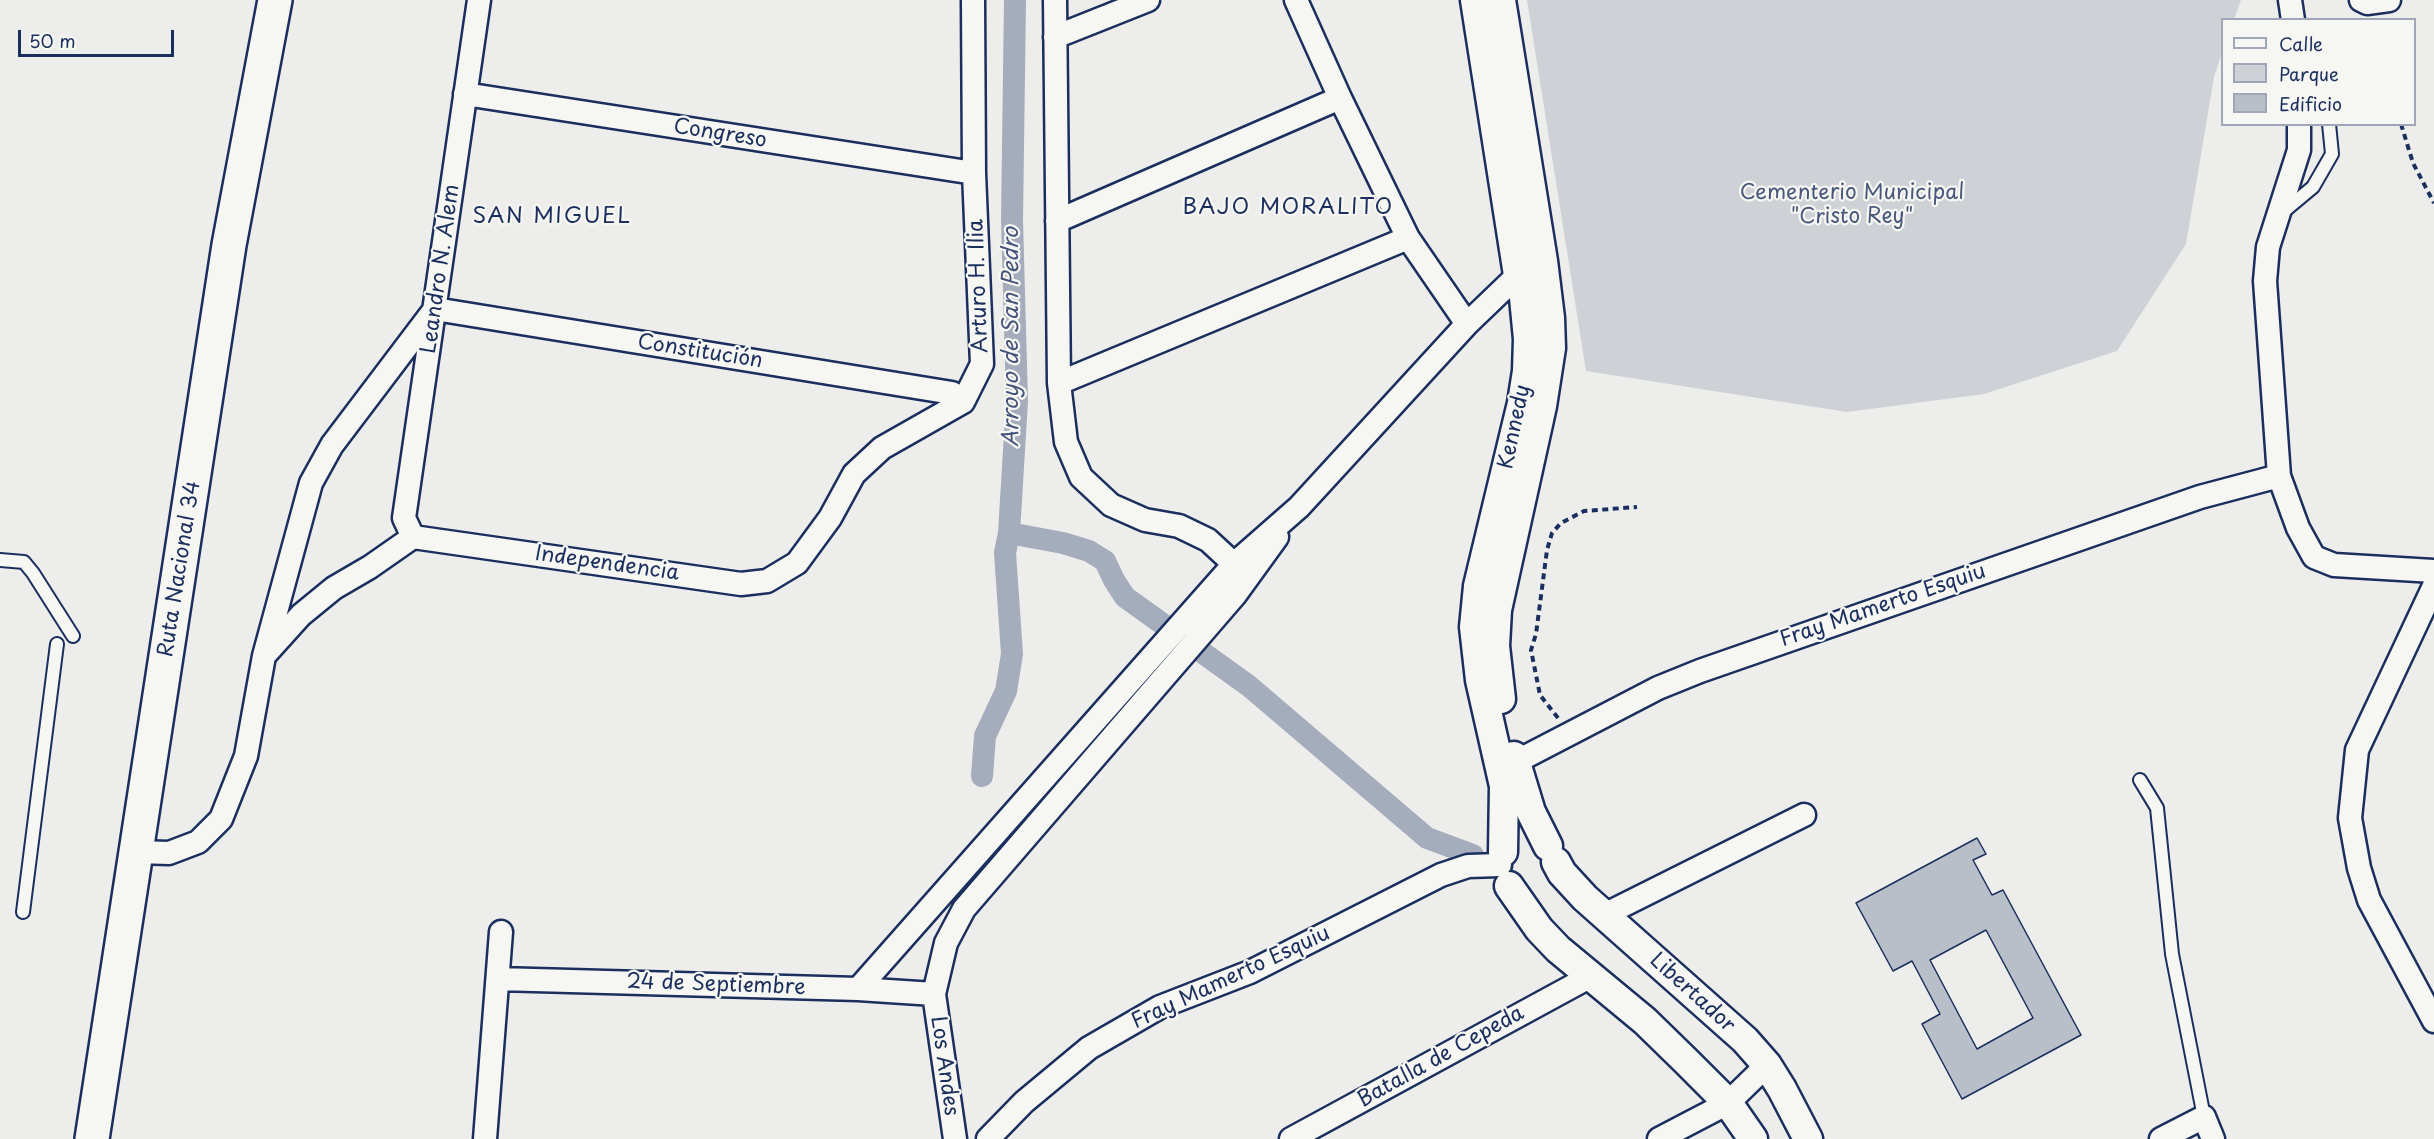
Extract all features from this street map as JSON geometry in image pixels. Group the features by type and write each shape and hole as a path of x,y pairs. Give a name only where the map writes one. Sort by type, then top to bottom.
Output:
{"highway":[{"name":"Ruta Nacional 34","path":"92,1139 229,245 275,0"}],"street":[{"name":"Leandro N. Alem","path":"413,537 405,518 478,0"},
{"name":"Arturo H. Ilia","path":"963,402 982,364 974,173 973,0"},
{"path":"1055,0 1059,383 1066,442 1081,477 1111,505 1145,520 1179,526 1208,540 1234,564"},
{"path":"1055,37 1148,0"},
{"path":"1296,0 1340,98 1408,238 1467,324"},
{"name":"Kennedy","path":"1475,0 1518,275 1524,298 1528,339 1527,371 1522,403 1478,586 1474,627 1479,681 1508,766 1552,854"},
{"name":"Kennedy","path":"1501,0 1550,318 1548,370 1496,619 1495,646 1508,766 1504,868"},
{"path":"2290,0 2293,18"},
{"path":"2361,0 2367,3 2388,0"},
{"name":"Congreso","path":"465,94 974,173"},
{"path":"1057,221 1340,98"},
{"path":"2299,126 2298,150 2268,247 2265,281 2279,476 2298,528 2314,556 2334,565 2434,571"},
{"path":"1059,383 1408,238"},
{"path":"858,990 1169,638 1227,588 1467,324 1518,275 1543,261"},
{"path":"136,852 169,853 198,842 221,819 246,756 264,657 311,483 332,445 435,309"},
{"name":"Constitución","path":"435,309 952,393 963,402"},
{"name":"Independencia","path":"413,537 741,584 768,580 797,563 830,518 854,474 882,448 963,402"},
{"name":"Fray Mamerto Esquiu","path":"1508,766 1658,688 1700,671 2200,497 2279,476"},
{"path":"934,994 946,943 964,909 1186,653 1227,588 1234,564 1299,507"},
{"path":"264,657 301,615 334,588 370,567 413,537"},
{"path":"2434,586 2357,750 2350,818 2359,868 2369,900 2434,1021"},
{"path":"1604,915 1804,815"},
{"path":"1504,868 1520,892 1538,891 1552,880 1552,854 1540,840 1522,838 1513,841 1504,868 1539,929 1558,949 1645,1021 1728,1103 1753,1139"},
{"name":"Libertador","path":"1552,854 1562,873 1604,915 1719,1016 1767,1065 1808,1139"},
{"name":"Fray Mamerto Esquiu","path":"988,1139 1024,1102 1089,1048 1160,1007 1250,972 1442,875 1468,866 1504,868"},
{"path":"485,1139 501,932"},
{"name":"Batalla de Cepeda","path":"1291,1139 1591,976"},
{"name":"24 de Septiembre","path":"498,979 934,994"},
{"name":"Los Andes","path":"934,994 955,1139"},
{"path":"1659,1139 1728,1103 1767,1065"},
{"path":"2161,1139 2204,1116 2213,1139"}],"lane":[{"path":"2280,214 2313,188 2332,154 2329,126"},
{"path":"0,560 24,562 73,636"},
{"path":"23,912 57,644"},
{"path":"2140,780 2157,808 2172,954 2204,1116"}],"path":[{"path":"2402,126 2413,163 2434,202"},
{"path":"1569,733 1540,695 1531,650 1536,634 1547,550 1552,533 1561,523 1584,512 1637,507"}],"green space":[{"name":"Cementerio Municipal \"Cristo Rey\"","path":"1527,0 2241,0 2234,18 2221,18 2221,56 2214,77 2186,244 2117,351 1984,394 1847,412 1586,371"}],"building":[{"path":"1977,838 1986,854 1973,860 1992,895 2003,890 2081,1035 1962,1099 1922,1024 1940,1014 1912,961 1893,971 1856,903","holes":["1986,930 2033,1018 1977,1049 1930,960"]}],"waterway":[{"name":"Arroyo de San Pedro","path":"982,776 985,736 1006,691 1012,654 1005,553 1009,533 1017,401 1012,220 1015,0"},
{"path":"1009,533 1063,543 1089,551 1105,561 1125,597 1249,686 1427,838 1473,855"}],"district":[{"name":"BAJO MORALITO","path":"1288,208"},
{"name":"SAN MIGUEL","path":"552,217"}]}
